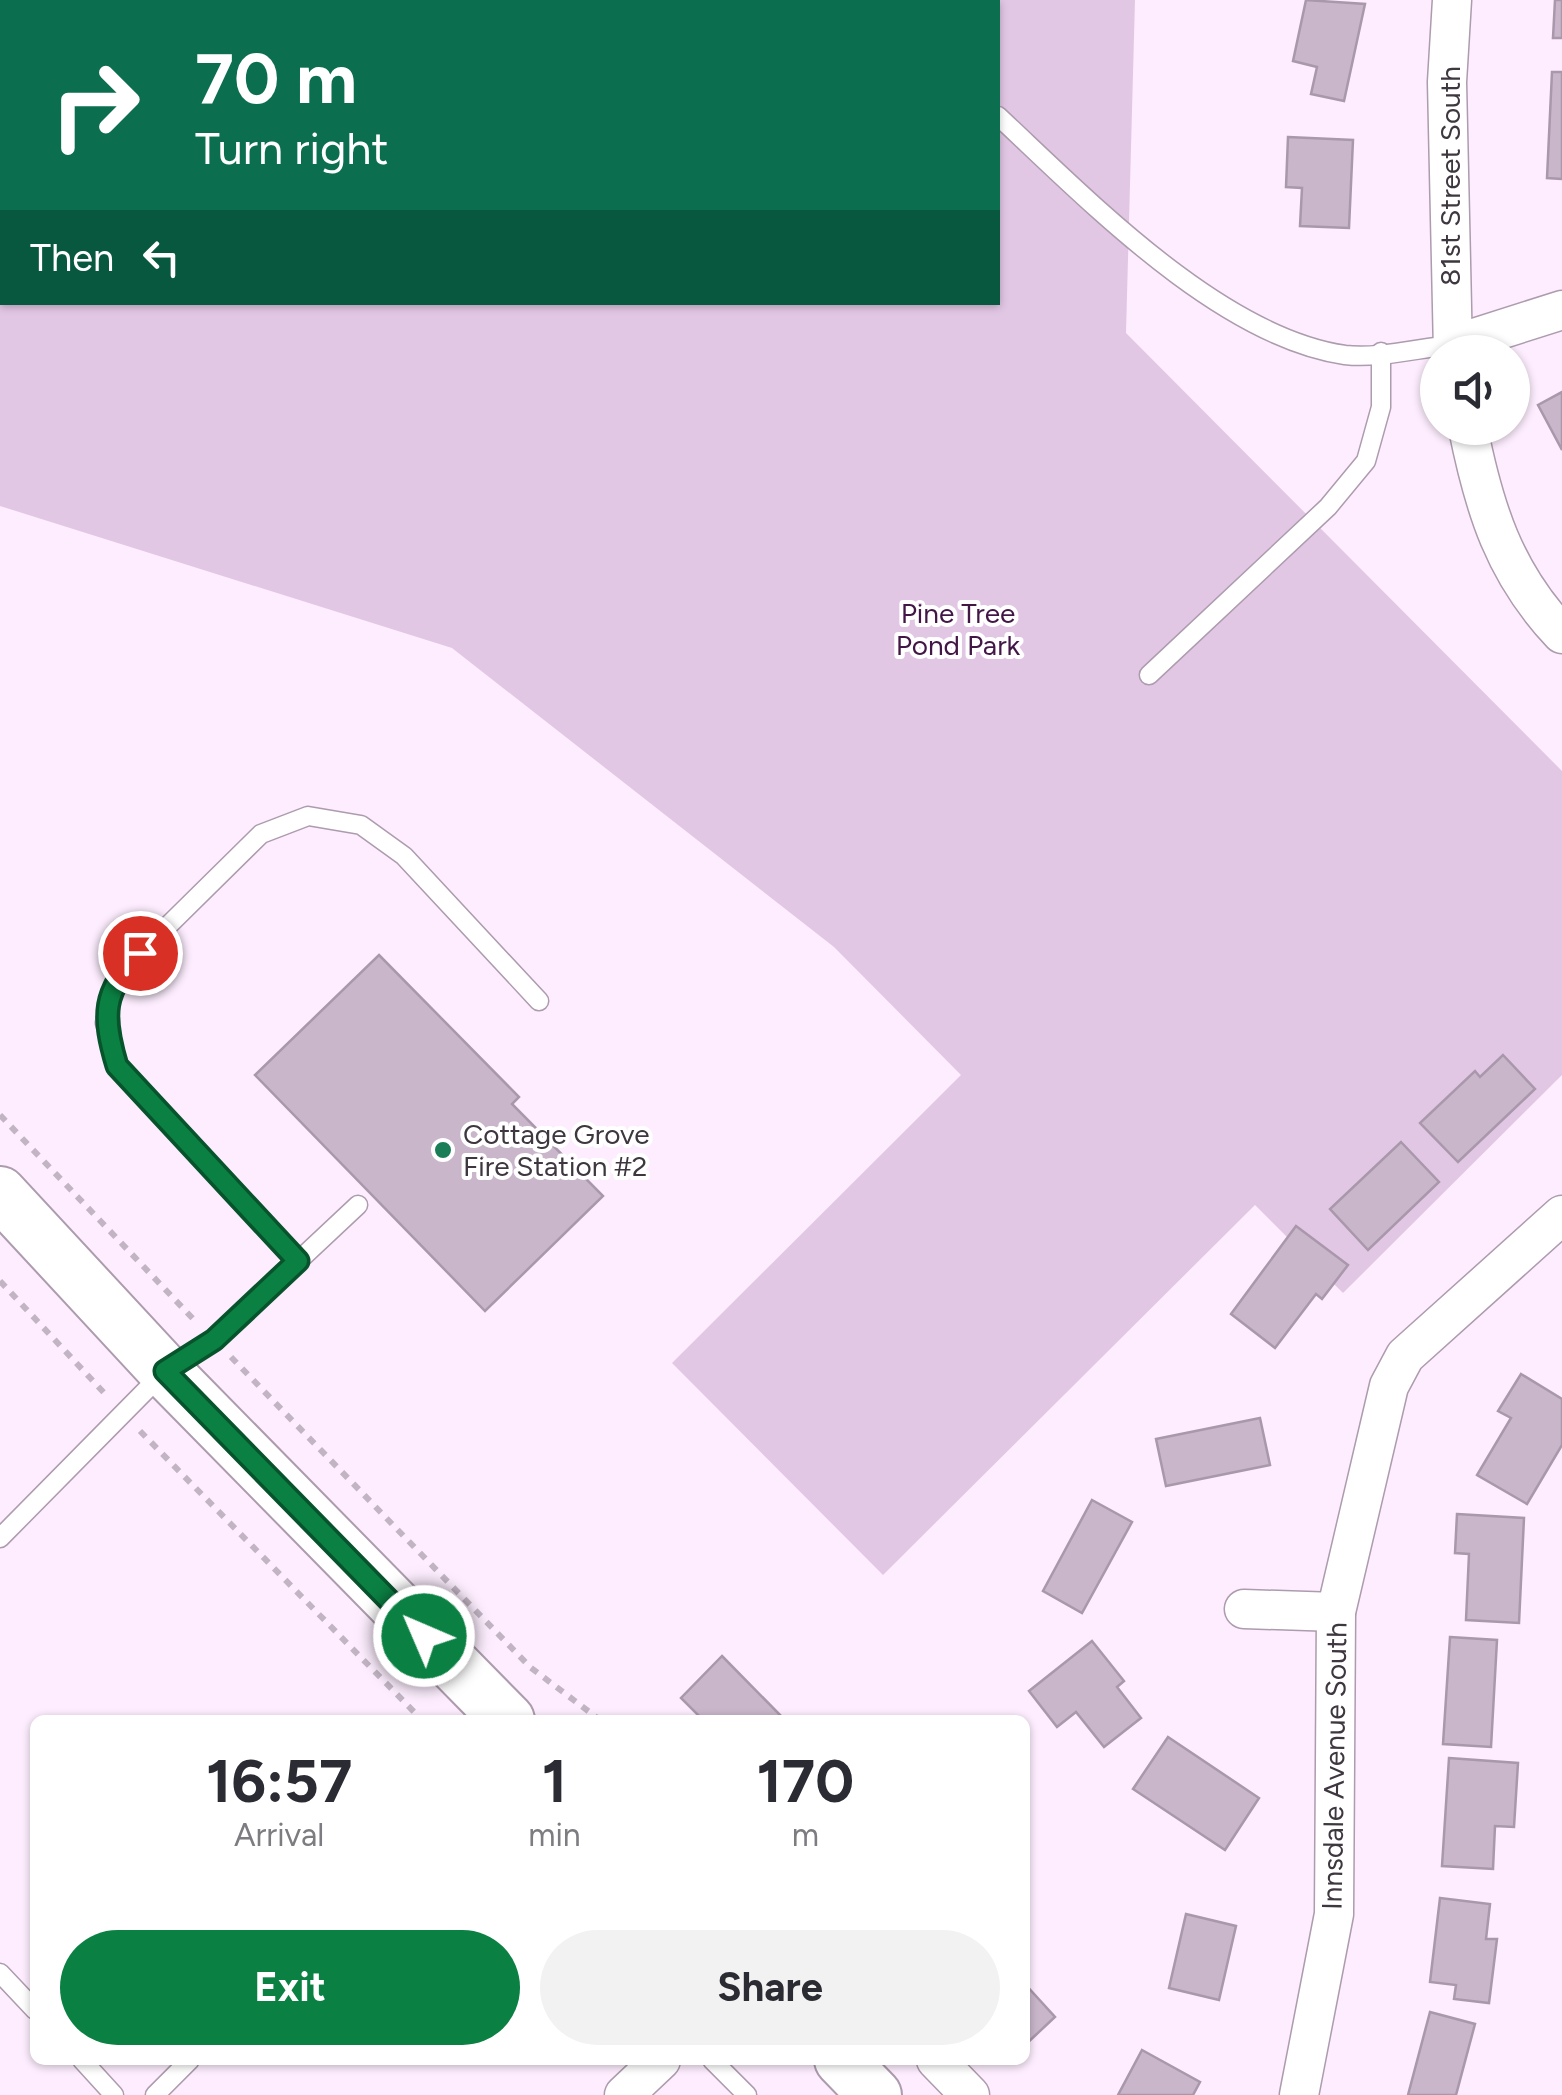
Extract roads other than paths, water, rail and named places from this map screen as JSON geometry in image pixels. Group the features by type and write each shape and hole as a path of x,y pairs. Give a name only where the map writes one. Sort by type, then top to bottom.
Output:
{"main road":[{"path":"0,1193 165,1371 497,1715"},
{"path":"846,2065 875,2095"}],"street":[{"name":"81st Street South","path":"1452,0 1447,82 1452,335"},
{"path":"1491,335 1562,310"},
{"path":"1472,445 1484,504 1503,548 1536,606 1562,634"},
{"name":"Innsdale Avenue South","path":"1300,2095 1334,1914 1336,1612 1389,1386 1406,1356 1562,1215"},
{"path":"1244,1608 1336,1612"},
{"path":"624,2095 657,2065"},
{"path":"941,2065 970,2095"}],"lane":[{"path":"1000,118 1120,229 1234,314 1348,355 1420,350"},
{"path":"1149,675 1328,508 1366,461 1381,407 1381,352"},
{"path":"298,1261 117,1066 105,1023 116,977 261,834 308,816 361,825 404,856 539,1001"},
{"path":"0,1538 165,1371 214,1340 358,1205"},
{"path":"0,1973 30,2005"},
{"path":"87,2065 114,2095"},
{"path":"154,2095 185,2065"},
{"path":"717,2065 747,2095"}],"place":[{"name":"Cottage Grove Fire Station #2","path":"443,1150"}],"park label":[{"name":"Pine Tree Pond Park","path":"958,629"}]}
